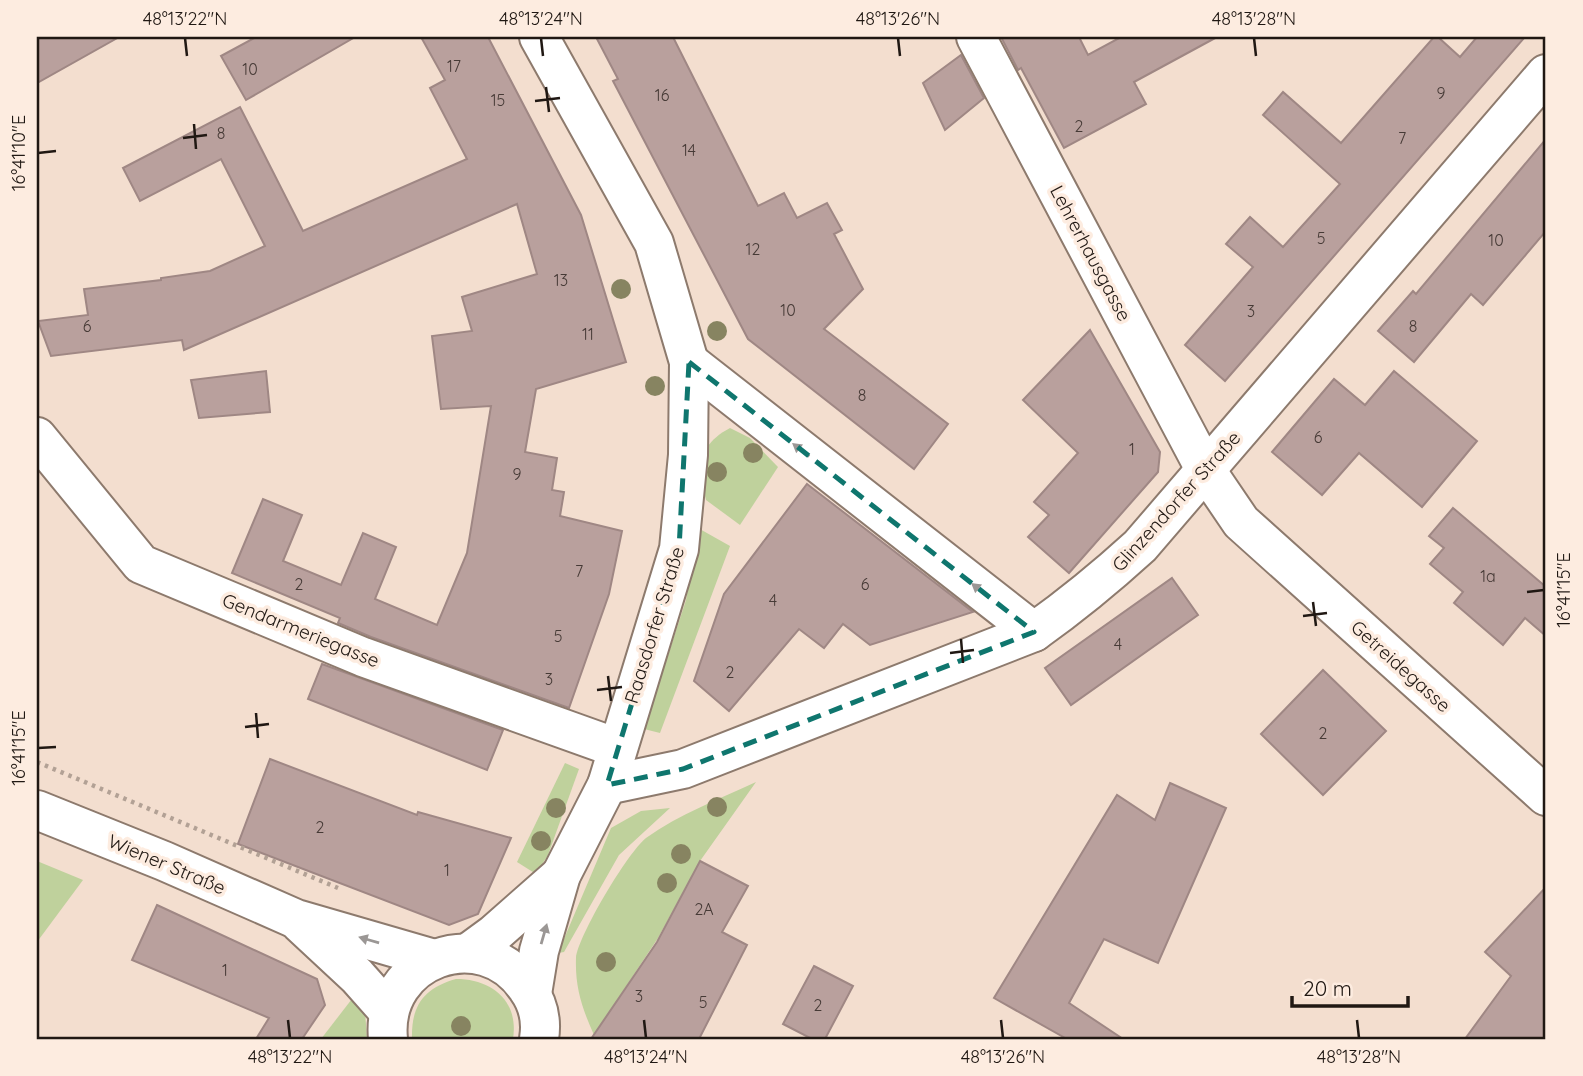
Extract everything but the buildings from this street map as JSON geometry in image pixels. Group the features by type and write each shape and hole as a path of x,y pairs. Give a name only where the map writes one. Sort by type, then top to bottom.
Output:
{"main road":[{"name":"Raasdorfer Straße","path":"532,994 539,951 561,875 607,785 679,549 688,455 689,362 654,243 539,37"},
{"name":"Lehrerhausgasse","path":"976,37 1205,469"},
{"name":"Glinzendorfer Straße","path":"607,785 683,769 1034,632 1102,581 1140,545 1546,74"},
{"path":"689,362 1034,632"},
{"name":"Gendarmeriegasse","path":"37,437 141,564 363,657 617,748"},
{"name":"Getreidegasse","path":"1205,469 1241,522 1546,796"},
{"name":"Wiener Straße","path":"37,810 164,861 296,919 451,956 483,956 509,968 532,994"},
{"name":"Raasdorfer Straße","path":"389,1026 395,996 403,982 417,969 451,956 494,934 561,875"},
{"name":"Wiener Straße","path":"296,919 356,976 389,1026"},
{"path":"532,994 537,1006 542,1037"}],"path":[{"path":"37,762 343,890"}],"highlighted area":[{"path":"689,362 1034,632 683,769 607,785 679,549"}],"green space":[{"path":"730,428 750,438 778,467 740,525 706,500 701,477 706,450 711,442"},
{"path":"698,528 730,546 660,733 644,729 686,600"},
{"path":"565,763 579,769 548,855 536,874 517,862"},
{"path":"756,782 700,861 658,938 594,1035 580,998 576,958 585,932 616,876 638,846 659,829"},
{"path":"670,808 619,855 564,952 558,953 611,828 641,811"},
{"path":"37,861 83,880 37,942"},
{"path":"456,979 481,983 500,995 512,1014 513,1039 412,1039 414,1017 422,1000 435,987"},
{"path":"355,995 365,1011 367,1039 321,1039"}]}
